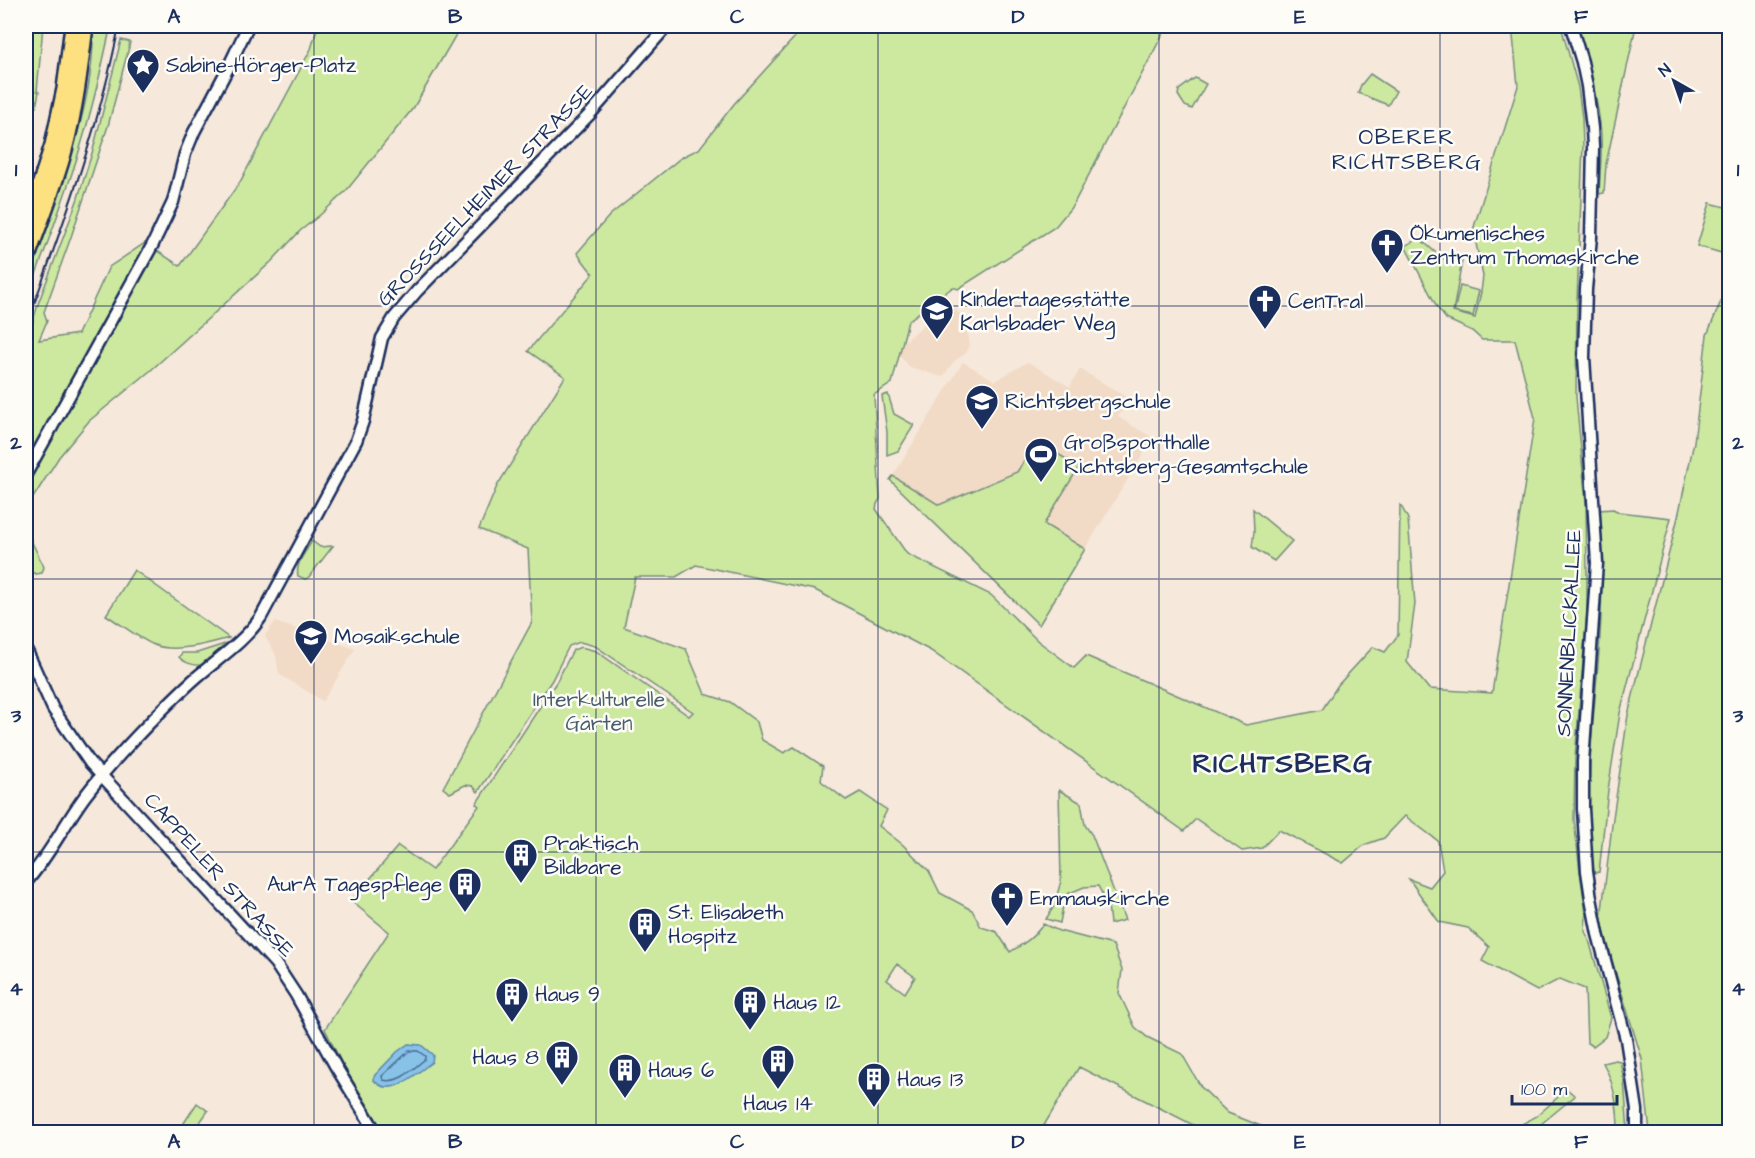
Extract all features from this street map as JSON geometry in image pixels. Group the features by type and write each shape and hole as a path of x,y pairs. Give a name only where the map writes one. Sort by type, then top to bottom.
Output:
{"highway":[{"path":"26,230 53,145 65,89 73,26"},
{"path":"26,260 64,150 85,26"},
{"path":"79,64 88,44 90,26"}],"main road":[{"path":"26,474 153,244 173,202 185,154 203,113 248,26"},
{"name":"GROSSSEELHEIMER STRASSE","path":"26,882 101,775 164,708 254,628 277,590 356,441 363,421 382,338 394,318 417,291 590,114 667,26"},
{"name":"SONNENBLICKALLEE","path":"1570,26 1587,86 1593,147 1591,237 1586,289 1584,357 1597,563 1583,762 1583,809 1591,898 1598,934 1626,1039 1637,1110 1637,1132"},
{"name":"CAPPELER STRASSE","path":"26,649 57,716 101,775 275,963 296,994 336,1067 376,1132"}],"shaded area":[{"name":"Kindertagesstätte Karlsbader Weg","path":"949,308 952,312 955,309 963,318 960,321 969,338 966,353 953,362 943,377 910,367 900,356 899,348 936,314 938,317"},
{"path":"963,362 995,381 1028,362 1070,387 1080,369 1129,399 1118,417 1153,438 1085,549 1044,524 1079,467 1037,441 1017,472 939,505 893,476"},
{"name":"Mosaikschule","path":"275,622 355,649 323,701 279,674 276,655 265,636"}],"green space":[{"path":"26,26 43,26 36,107 26,105"},
{"path":"318,26 461,26 414,107 346,191 150,371 89,421 59,457 26,509 26,345 38,304 77,201 93,150 121,40 130,42 108,126 44,312 47,321 39,340 78,334 109,267 145,243 180,266 240,182 311,49"},
{"name":"Interkulturelle Gärten","path":"805,26 1167,26 1073,205 1055,227 958,289 953,287 908,321 892,383 874,395 880,499 876,509 907,554 991,595 1038,641 1074,668 1086,656 1246,725 1322,710 1338,685 1373,647 1385,652 1398,635 1400,504 1408,519 1415,604 1407,662 1429,689 1492,693 1535,418 1515,340 1482,340 1472,331 1446,319 1437,307 1405,246 1419,238 1443,259 1457,254 1462,261 1453,312 1475,318 1483,276 1473,230 1518,86 1512,26 1561,26 1578,87 1583,145 1576,397 1586,503 1587,613 1575,758 1574,819 1586,914 1585,931 1611,1018 1605,1037 1593,1046 1587,1043 1585,989 1560,979 1537,991 1482,961 1489,947 1468,928 1439,922 1409,879 1430,887 1443,871 1438,841 1405,816 1384,838 1364,845 1343,863 1279,830 1262,848 1242,851 1196,819 1184,831 931,651 815,590 696,565 676,577 635,577 624,627 686,649 705,694 730,702 757,722 762,740 784,753 794,747 823,766 821,781 846,800 860,792 887,810 879,826 902,844 929,871 940,893 972,910 981,927 997,932 1010,952 1024,943 1043,924 1059,931 1113,945 1122,970 1119,993 1135,1027 1147,1037 1182,1054 1201,1087 1228,1113 1276,1132 1207,1132 1079,1067 1040,1132 384,1132 342,1064 325,1029 389,932 351,901 398,846 432,870 479,806 476,804 557,681 573,650 581,647 596,651 689,716 693,712 595,646 580,642 569,646 552,680 478,792 473,786 465,785 450,793 443,788 532,622 528,549 479,529 497,486 565,377 528,351 593,274 577,253 610,215 682,157 699,149 734,104","holes":["897,964 915,977 905,993 887,980"]},
{"path":"1577,26 1601,26 1616,29 1619,26 1636,26 1606,164 1604,193 1599,194 1600,120 1592,79"},
{"path":"93,32 109,34 96,90 68,185 26,301 28,279 34,257 59,193 80,125 90,78"},
{"path":"1370,74 1396,91 1388,105 1358,93"},
{"path":"1195,78 1206,84 1192,109 1185,106 1178,95 1179,90"},
{"path":"1710,203 1729,208 1729,240 1725,254 1697,246"},
{"path":"1729,282 1729,1132 1650,1132 1642,1059 1601,919 1628,715 1678,517 1694,442 1707,335"},
{"path":"1460,286 1479,291 1473,316 1454,312"},
{"path":"888,394 894,414 914,425 898,451 887,455 887,432 882,396"},
{"path":"1037,441 1079,467 1044,524 1085,549 1039,625 890,480 893,476 939,505 1017,472"},
{"path":"1253,509 1292,541 1274,561 1252,547"},
{"path":"1613,509 1619,512 1671,518 1620,713 1608,790 1599,872 1594,873 1589,799 1601,614 1599,510"},
{"path":"26,530 44,567 42,573 36,574 26,570"},
{"path":"312,541 320,547 333,546 305,579 298,576 297,571"},
{"path":"134,570 229,638 192,647 162,647 143,639 106,615"},
{"path":"231,642 203,665 190,664 179,657 182,653 197,653"},
{"path":"1059,790 1081,803 1085,825 1092,835 1125,920 1110,924 1108,905 1098,886 1084,887 1065,895 1060,923 1046,919 1054,906 1061,881"},
{"path":"1620,1061 1624,1080 1628,1132 1618,1132 1615,1096 1603,1063"},
{"path":"1567,1089 1575,1096 1541,1124 1542,1132 1507,1132 1537,1116"},
{"path":"197,1103 208,1111 193,1132 178,1132"}],"water":[{"path":"408,1044 421,1045 433,1055 432,1062 403,1083 387,1087 380,1085 373,1079 375,1075"}],"railway":[{"path":"26,326 90,140 119,26"}],"place":[{"name":"Sabine-Hörger-Platz","path":"143,94"},
{"name":"Ökumenisches Zentrum Thomaskirche","path":"1387,274"},
{"name":"CenTral","path":"1265,330"},
{"name":"Kindertagesstätte Karlsbader Weg","path":"937,340"},
{"name":"Richtsbergschule","path":"982,430"},
{"name":"Großsporthalle Richtsberg-Gesamtschule","path":"1041,483"},
{"name":"Mosaikschule","path":"311,665"},
{"name":"Praktisch Bildbare","path":"521,884"},
{"name":"AurA Tagespflege","path":"465,913"},
{"name":"Emmauskirche","path":"1007,927"},
{"name":"St. Elisabeth Hospitz","path":"645,953"},
{"name":"Haus 9","path":"512,1023"},
{"name":"Haus 12","path":"750,1031"},
{"name":"Haus 8","path":"562,1086"},
{"name":"Haus 14","path":"778,1090"},
{"name":"Haus 6","path":"625,1099"},
{"name":"Haus 13","path":"874,1108"}],"district":[{"name":"OBERER RICHTSBERG","path":"1407,150"},
{"name":"RICHTSBERG","path":"1283,764"}]}
